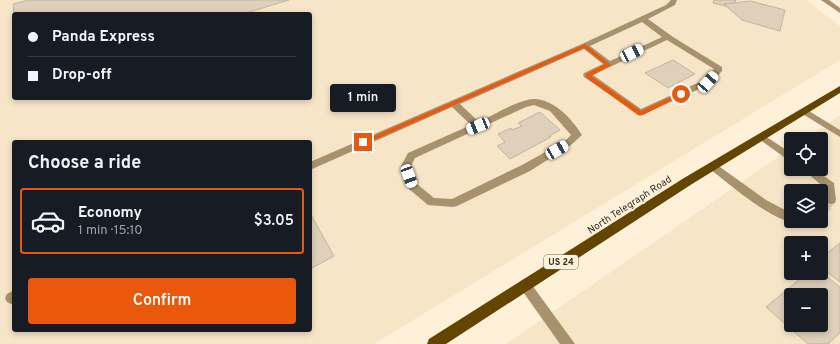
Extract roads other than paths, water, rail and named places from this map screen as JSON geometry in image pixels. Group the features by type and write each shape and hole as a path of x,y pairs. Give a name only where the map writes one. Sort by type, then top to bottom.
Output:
{"main road":[{"name":"North Telegraph Road","path":"434,344 713,166 840,89"}],"street":[{"path":"312,165 585,46 669,7 673,4 674,0"},
{"path":"824,0 840,11"},
{"path":"643,19 667,37 719,69 708,82 640,113 588,76 667,37"},
{"path":"585,46 609,65"},
{"path":"534,102 545,104 557,111 577,135 568,143 526,168 453,203 432,202 413,186 406,166 411,156 478,126 524,104 534,102"},
{"path":"453,103 478,126"},
{"path":"804,111 840,134"},
{"path":"762,137 784,153"},
{"path":"713,166 784,215"},
{"path":"816,176 830,186 831,200"},
{"path":"525,286 568,344"}],"tunnel":[{"path":"828,203 831,200"}]}
